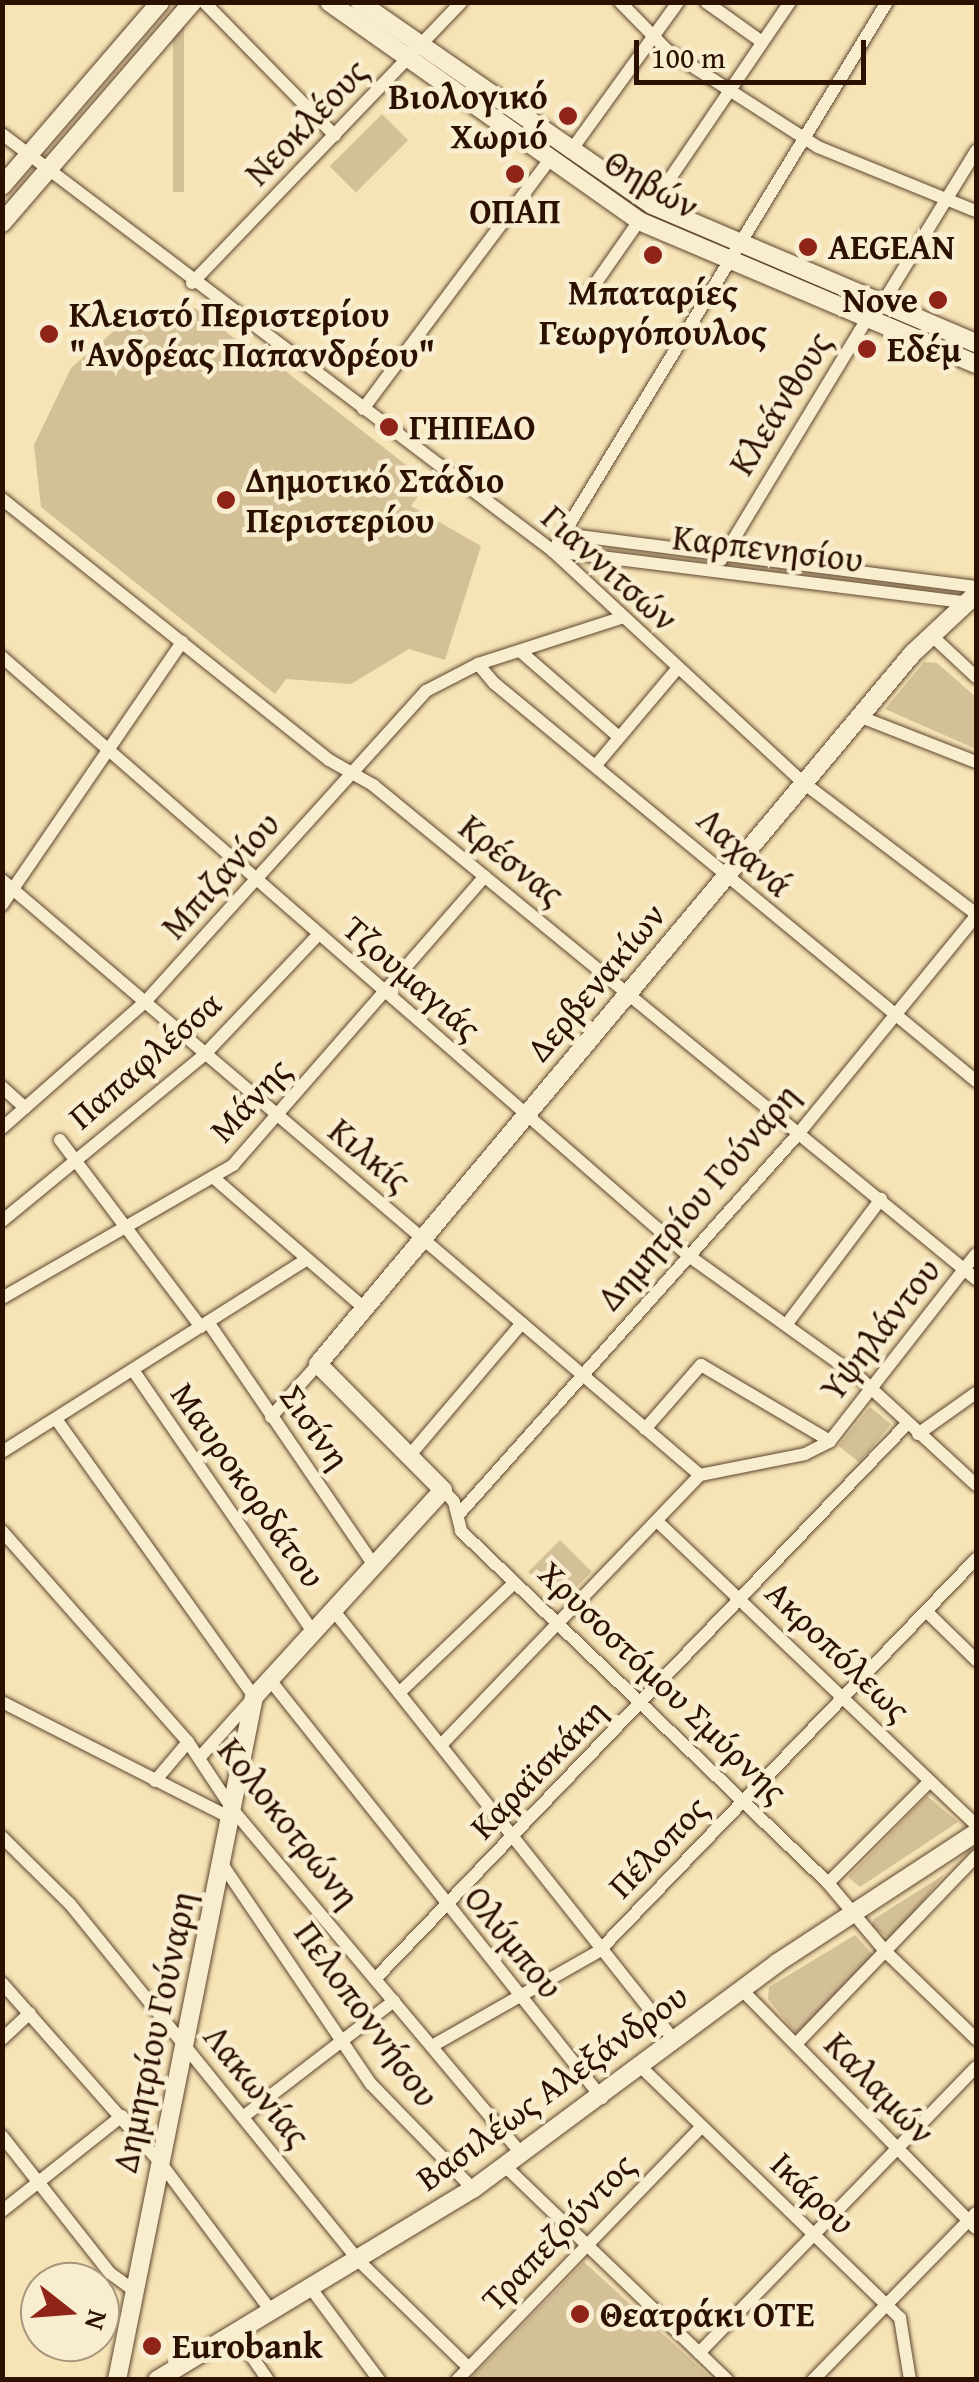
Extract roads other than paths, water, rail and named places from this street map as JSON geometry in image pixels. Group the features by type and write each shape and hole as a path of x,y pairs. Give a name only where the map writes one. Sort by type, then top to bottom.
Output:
{"street":[{"path":"2,186 160,2"},
{"path":"2,223 194,2"},
{"path":"204,2 336,136"},
{"name":"Θηβών","path":"329,2 652,205 976,343"},
{"name":"Θηβών","path":"359,2 414,53 549,160 639,220 976,364"},
{"name":"Νεοκλέους","path":"192,282 461,2"},
{"path":"620,2 652,38 802,137 976,212"},
{"path":"570,152 678,2"},
{"path":"706,2 762,42"},
{"path":"652,205 790,2"},
{"path":"552,551 726,260 887,2"},
{"name":"Γιαννιτσών","path":"2,134 192,282 552,551 620,618 805,784 976,916"},
{"path":"882,304 976,152"},
{"path":"363,409 549,160"},
{"path":"586,297 639,220"},
{"name":"Κλεάνθους","path":"718,571 722,554 867,319"},
{"name":"Κρέσνας","path":"2,499 329,760 355,772 971,1274"},
{"name":"Καρπενησίου","path":"563,534 722,554 974,597"},
{"name":"Καρπενησίου","path":"552,551 974,597"},
{"name":"Δερβενακίων","path":"271,1417 931,635 974,597"},
{"name":"Μπιζανίου","path":"2,1128 145,1002 426,691 478,664 620,618"},
{"path":"931,635 976,677"},
{"path":"2,905 8,885 182,642"},
{"path":"520,651 620,737"},
{"name":"Τζουμαγιάς","path":"2,657 383,994 689,1256 872,1391 976,1485"},
{"name":"Λαχανά","path":"478,664 494,683 729,874 894,1018 976,1081"},
{"path":"596,764 677,669"},
{"path":"861,717 976,762"},
{"name":"Μάνης","path":"2,1298 214,1178 280,1118 485,876"},
{"name":"Κιλκίς","path":"8,885 700,1475"},
{"name":"Δημητρίου Γούναρη","path":"459,1514 799,1133 976,916"},
{"name":"Παπαφλέσσα","path":"2,1221 205,1054 318,935"},
{"path":"2,1087 25,1108"},
{"name":"Σισίνη","path":"60,1140 205,1324 374,1565"},
{"path":"214,1178 364,1308"},
{"path":"786,1325 881,1200"},
{"name":"Υψηλάντου","path":"830,1441 971,1274 976,1254"},
{"path":"2,1452 306,1260"},
{"path":"410,1455 522,1324"},
{"name":"Χρυσοστόμου Σμύρνης","path":"318,1364 443,1490 459,1514 460,1531 828,1882 886,1951 976,2039"},
{"path":"646,1428 701,1364 830,1441"},
{"name":"Μαυροκορδάτου","path":"133,1370 314,1633"},
{"path":"918,1434 976,1393"},
{"path":"56,1419 254,1697"},
{"name":"Καραϊσκάκη","path":"376,1979 907,1424"},
{"path":"440,1744 558,1628 700,1475 805,1454 830,1441"},
{"path":"200,1758 443,1490"},
{"name":"Ακροπόλεως","path":"658,1522 976,1825"},
{"name":"Κολοκοτρώνη","path":"2,1531 188,1742 233,1810 523,2156"},
{"name":"Πέλοπος","path":"432,2046 599,1951 976,1559"},
{"path":"399,1693 513,1584"},
{"name":"Μαυροκορδάτου","path":"334,1610 599,1951 674,2040"},
{"path":"927,1612 976,1660"},
{"name":"Ολύμπου","path":"270,1680 602,2098"},
{"name":"Δημητρίου Γούναρη","path":"118,2370 254,1697"},
{"path":"2,1702 223,1814 233,1810"},
{"path":"155,1781 188,1742"},
{"path":"828,1882 930,1780"},
{"name":"Βασιλέως Αλεξάνδρου","path":"157,2380 506,2168 742,1989 976,1833"},
{"name":"Λακωνίας","path":"2,1837 70,1904 357,2259 469,2368"},
{"path":"796,2044 976,1856"},
{"name":"Πελοποννήσου","path":"222,1864 399,2118 474,2189"},
{"path":"2,1982 160,2162 271,2311"},
{"name":"Καλαμών","path":"742,1989 896,2149 974,2221"},
{"path":"244,2116 394,2001"},
{"path":"2,2039 30,2013"},
{"name":"Ικάρου","path":"640,2067 886,2305 906,2332 910,2380"},
{"path":"698,2353 976,2067"},
{"path":"2,2210 122,2116"},
{"name":"Τραπεζούντος","path":"458,2380 701,2127"},
{"path":"2,2136 110,2273 134,2290"},
{"path":"506,2168 727,2380"},
{"path":"813,2380 974,2221"},
{"path":"310,2288 380,2380"},
{"path":"235,2332 268,2380"},
{"path":"118,2370 134,2380"}],"place":[{"name":"Βιολογικό Χωριό","path":"568,116"},
{"name":"ΟΠΑΠ","path":"515,174"},
{"name":"AEGEAN","path":"808,247"},
{"name":"Μπαταρίες Γεωργόπουλος","path":"653,255"},
{"name":"Nove","path":"938,300"},
{"name":"Κλειστό Περιστερίου \"Ανδρέας Παπανδρέου\"","path":"49,334"},
{"name":"Εδέμ","path":"867,349"},
{"name":"ΓΗΠΕΔΟ","path":"389,427"},
{"name":"Δημοτικό Στάδιο Περιστερίου","path":"226,500"},
{"name":"Θεατράκι ΟΤΕ","path":"580,2314"},
{"name":"Eurobank","path":"152,2346"}]}
